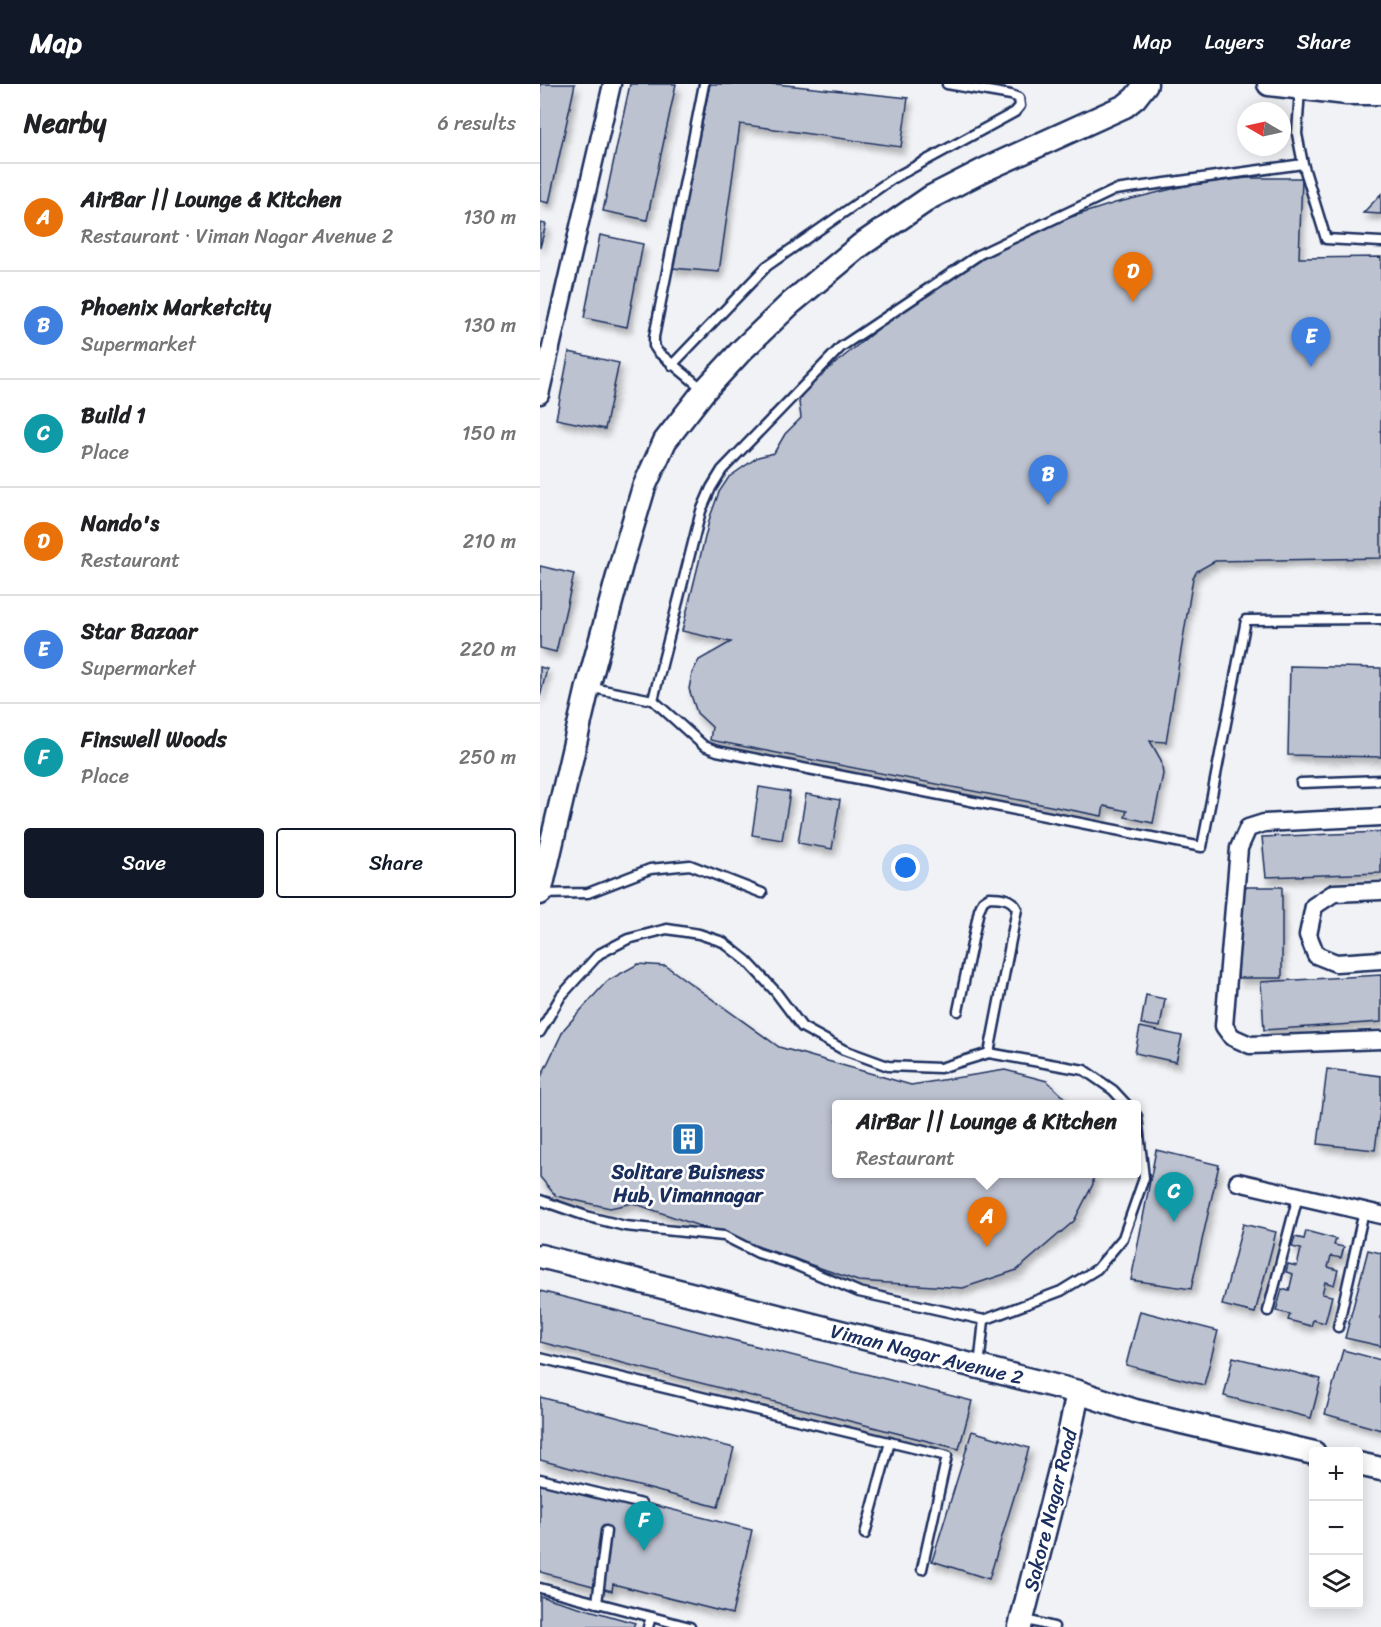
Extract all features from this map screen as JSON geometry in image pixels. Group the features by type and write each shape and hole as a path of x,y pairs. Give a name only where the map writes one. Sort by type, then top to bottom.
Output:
{"street":[{"path":"540,395 612,84"},
{"path":"540,893 588,687 644,487 665,441 742,350 791,303 861,245 931,197 986,169 1125,106 1146,84"},
{"path":"1269,84 1347,93 1381,93"},
{"path":"1381,817 1263,823 1248,828 1239,848 1224,1026 1233,1037 1250,1045 1381,1040"},
{"path":"1381,891 1334,893 1314,906 1308,935 1316,955 1336,963 1381,960"},
{"path":"1238,1182 1381,1215"},
{"name":"Viman Nagar Avenue 2","path":"540,1256 1078,1392 1135,1411 1309,1452"},
{"name":"Sakore Nagar Road","path":"1021,1623 1078,1392"},
{"path":"1363,1465 1381,1469"}],"lane":[{"path":"704,84 654,346 672,365 705,391"},
{"path":"672,365 767,266 891,179 1015,112 1020,106 1018,98 1011,95 947,84"},
{"path":"1300,89 1297,134 1303,164 1326,239 1381,242"},
{"path":"653,700 701,511 711,488 722,470 841,347 980,254 1115,190 1303,164"},
{"path":"588,687 653,700 704,746 717,751 1202,847 1246,620 1381,618"},
{"path":"1301,783 1381,780"},
{"path":"540,893 588,893 650,869 690,865 762,893"},
{"path":"958,1011 979,910 983,901 989,897 1007,899 1015,904 1017,909 989,1053"},
{"path":"540,1032 561,996 599,954 628,939 667,928 699,934 723,942 747,961 775,991 802,1027 844,1050 888,1066 940,1068 989,1053 1084,1070 1113,1090 1122,1100"},
{"path":"540,1200 589,1217 625,1226 724,1236 758,1253 793,1264 859,1292 984,1320 1061,1291 1097,1269 1123,1238 1144,1178 1141,1151"},
{"path":"1268,1311 1298,1196"},
{"path":"1338,1327 1364,1211"},
{"path":"979,1367 984,1320"},
{"path":"540,1358 947,1456 922,1569"},
{"path":"865,1533 890,1442"},
{"path":"540,1479 642,1504"},
{"path":"597,1603 606,1531"},
{"path":"540,1588 690,1627"},
{"path":"648,1627 651,1617"},
{"path":"1021,1623 1054,1627"}],"building":[{"path":"540,84 575,84 549,203 540,201"},
{"path":"630,84 676,84 647,220 603,211"},
{"path":"710,84 776,84 908,98 901,147 740,124 719,272 672,268"},
{"path":"1247,178 1302,178 1299,258 1381,257 1381,558 1215,561 1197,571 1193,578 1166,742 1150,741 1161,760 1163,774 1153,823 1125,817 1127,811 1104,806 1102,816 710,740 712,727 697,713 689,689 692,673 699,660 731,642 682,631 710,517 719,492 729,477 758,457 774,453 785,434 801,418 799,402 804,389 891,318 958,272 1020,239 1068,218 1115,203 1192,184"},
{"path":"1381,194 1381,214 1363,213"},
{"path":"540,223 546,224 540,248"},
{"path":"600,235 643,244 627,327 584,318"},
{"path":"569,352 619,363 605,429 556,419"},
{"path":"540,566 574,574 556,652 540,648"},
{"path":"1290,666 1381,668 1381,757 1288,755"},
{"path":"540,667 547,669 540,697"},
{"path":"759,787 790,792 782,840 752,835"},
{"path":"806,794 840,800 832,849 798,843"},
{"path":"1381,832 1381,873 1266,877 1262,837"},
{"path":"1238,887 1282,887 1282,978 1238,978"},
{"name":"Solitare Buisness Hub, Vimannagar","path":"638,964 666,966 779,1047 911,1085 1005,1070 1047,1081 1067,1100 832,1100 832,1178 1093,1178 1093,1184 1074,1221 1017,1270 963,1288 858,1281 633,1203 610,1208 556,1196 540,1177 540,1079 564,1029 607,981"},
{"path":"1381,975 1381,1022 1264,1030 1261,982"},
{"path":"1146,995 1165,999 1160,1027 1141,1024"},
{"path":"1140,1027 1182,1036 1176,1062 1135,1053"},
{"path":"1327,1069 1381,1076 1381,1103 1375,1150 1318,1144"},
{"path":"1156,1150 1219,1165 1191,1289 1131,1280"},
{"path":"1243,1224 1276,1232 1255,1313 1222,1305"},
{"path":"1306,1231 1336,1239 1334,1245 1344,1247 1341,1258 1331,1256 1328,1267 1338,1270 1334,1285 1325,1282 1322,1294 1332,1296 1325,1323 1313,1320 1311,1326 1288,1320 1290,1314 1276,1311 1282,1289 1289,1291 1293,1274 1286,1272 1288,1264 1297,1266 1301,1249 1292,1247 1295,1237 1304,1239"},
{"path":"1368,1250 1381,1253 1381,1346 1345,1338"},
{"path":"540,1291 972,1401 959,1449 540,1342"},
{"path":"1140,1311 1218,1331 1204,1385 1126,1365"},
{"path":"1343,1350 1381,1360 1381,1430 1325,1414"},
{"path":"1233,1357 1321,1379 1311,1418 1224,1396"},
{"path":"540,1397 734,1448 718,1507 540,1460"},
{"path":"972,1431 1029,1448 989,1579 932,1561"},
{"path":"540,1476 752,1530 732,1614 613,1584 612,1591 540,1572"},
{"path":"540,1596 635,1623 633,1627 540,1627"}],"place":[{"name":"Nando's","path":"1133,302"},
{"name":"Star Bazaar","path":"1311,367"},
{"name":"Phoenix Marketcity","path":"1048,505"},
{"name":"Solitare Buisness Hub, Vimannagar","path":"688,1139"},
{"name":"Build 1","path":"1174,1222"},
{"name":"AirBar || Lounge & Kitchen","path":"987,1247"},
{"name":"Finswell Woods","path":"644,1551"}]}
